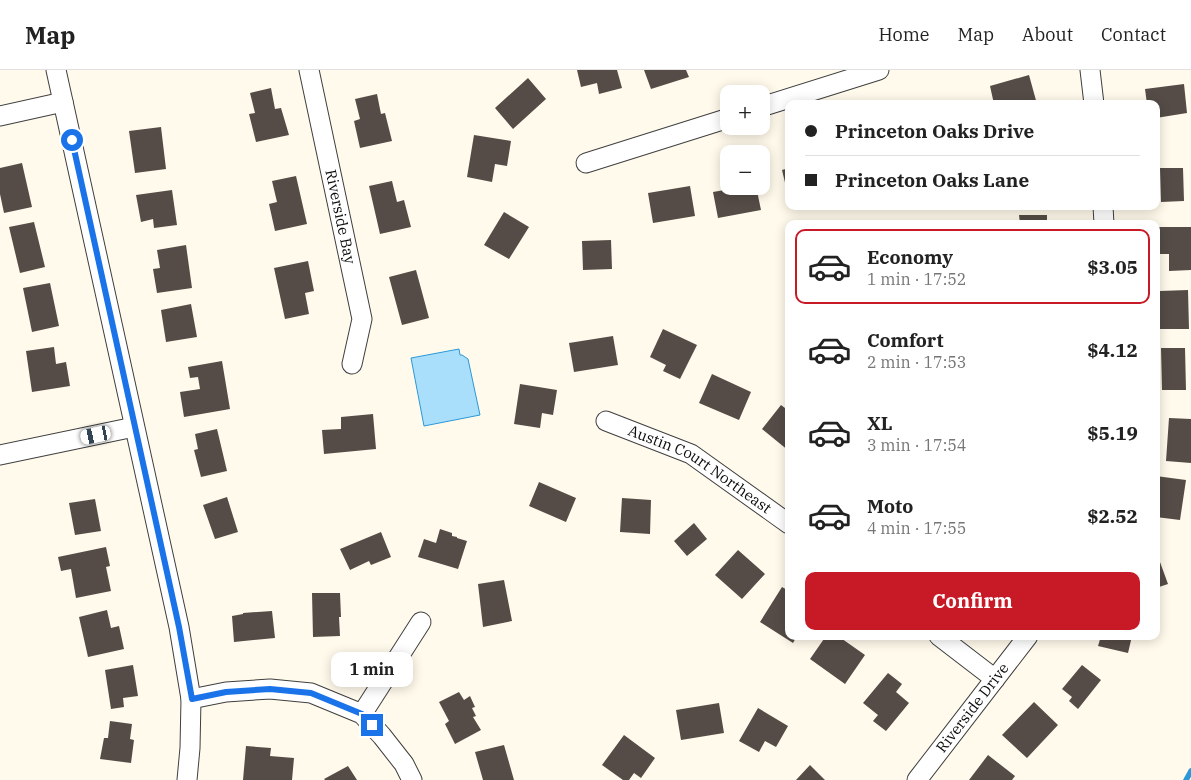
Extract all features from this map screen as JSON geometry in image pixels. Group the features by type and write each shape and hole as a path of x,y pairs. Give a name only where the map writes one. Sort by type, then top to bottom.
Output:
{"street":[{"path":"56,70 179,627 192,699 187,780"},
{"name":"Riverside Bay","path":"309,70 362,319 352,364"},
{"path":"786,100 879,70"},
{"path":"1090,70 1094,100"},
{"path":"770,105 785,100"},
{"path":"0,116 63,102"},
{"path":"586,163 720,121"},
{"name":"Austin Court Northeast","path":"606,421 691,454 785,521"},
{"path":"0,455 134,427"},
{"path":"362,714 421,622"},
{"path":"944,640 995,679"},
{"name":"Riverside Drive","path":"917,780 1025,640"},
{"path":"192,699 226,692 270,689 311,693 362,714 404,764 412,780"}],"water":[{"path":"459,349 460,355 468,359 480,415 424,426 411,358"}],"building":[{"path":"577,70 617,70 622,88 599,94 597,83 581,87"},
{"path":"644,70 686,70 689,77 651,89"},
{"path":"1029,75 1036,100 993,100 990,86"},
{"path":"528,78 546,99 513,129 495,108"},
{"path":"1184,84 1187,113 1160,117 1160,100 1146,100 1145,89"},
{"path":"271,88 275,109 281,108 289,135 256,142 249,114 255,113 250,93"},
{"path":"377,94 381,114 385,113 392,141 360,148 354,121 360,119 355,99"},
{"path":"161,127 166,169 135,173 129,131"},
{"path":"474,135 511,141 507,166 495,164 492,182 467,177"},
{"path":"22,163 32,207 4,213 0,194 0,168"},
{"path":"1160,168 1183,168 1184,201 1161,202"},
{"path":"785,169 785,182 782,170"},
{"path":"296,176 307,224 275,231 269,204 277,202 272,181"},
{"path":"392,181 397,202 404,200 411,227 380,234 369,186"},
{"path":"690,186 695,216 653,223 648,193"},
{"path":"172,190 177,225 154,228 153,219 141,222 136,195"},
{"path":"720,191 720,195 758,195 761,210 718,218 713,192"},
{"path":"504,212 529,227 509,259 484,245"},
{"path":"1019,215 1047,215 1047,220 1020,220"},
{"path":"34,222 45,267 20,273 9,227"},
{"path":"1160,227 1191,227 1191,270 1169,271 1169,254 1160,254"},
{"path":"611,240 612,269 583,270 582,241"},
{"path":"186,245 192,288 157,293 153,269 160,268 157,250"},
{"path":"308,261 314,291 305,293 309,314 285,319 274,268"},
{"path":"416,270 429,318 402,325 389,277"},
{"path":"50,283 59,326 32,332 23,288"},
{"path":"1188,290 1189,329 1160,329 1160,291"},
{"path":"191,304 197,337 166,342 161,310"},
{"path":"663,329 697,345 680,379 663,371 666,365 650,357"},
{"path":"613,336 618,365 574,372 569,343"},
{"path":"54,347 56,364 66,362 70,386 32,392 26,351"},
{"path":"1161,348 1185,348 1186,390 1162,390"},
{"path":"222,361 230,409 184,417 180,392 200,389 198,377 190,378 188,367"},
{"path":"712,374 751,392 739,420 699,403"},
{"path":"520,384 557,390 553,415 542,413 540,428 514,424"},
{"path":"781,405 785,408 785,448 762,429"},
{"path":"373,414 376,449 324,454 322,430 341,429 341,417"},
{"path":"1169,418 1191,419 1191,463 1166,461"},
{"path":"217,429 227,471 201,477 194,450 198,449 195,434"},
{"path":"1160,477 1186,480 1180,520 1160,518"},
{"path":"539,482 576,498 566,522 529,506"},
{"path":"227,497 238,532 215,539 203,505"},
{"path":"622,498 651,500 650,534 620,532"},
{"path":"95,499 101,531 75,535 69,503"},
{"path":"694,523 707,539 687,556 674,541"},
{"path":"440,529 452,533 452,536 467,541 458,569 418,557 424,539 436,543"},
{"path":"381,532 391,557 371,565 369,561 350,570 340,549"},
{"path":"106,547 110,566 106,567 111,591 76,598 71,569 61,571 58,557"},
{"path":"738,550 765,574 742,599 715,575"},
{"path":"1160,562 1168,584 1160,587"},
{"path":"504,580 512,621 483,627 478,584"},
{"path":"782,587 785,589 785,638 760,622"},
{"path":"312,593 340,593 340,636 313,637"},
{"path":"107,610 111,628 119,626 124,649 88,657 79,617"},
{"path":"272,611 275,638 234,642 232,616 243,613"},
{"path":"823,640 844,640 865,655 845,684 810,659"},
{"path":"1100,640 1131,640 1128,653 1098,646"},
{"path":"133,665 138,696 123,698 124,707 111,709 105,670"},
{"path":"1082,665 1101,680 1078,709 1069,701 1072,697 1062,689"},
{"path":"888,673 902,684 896,692 909,703 886,731 873,721 878,715 863,703"},
{"path":"459,692 464,700 470,696 475,707 472,708 476,716 473,717 481,730 455,744 445,724 449,721 439,702"},
{"path":"1034,702 1058,725 1027,758 1002,735"},
{"path":"719,703 724,733 681,740 676,710"},
{"path":"758,708 788,726 776,747 765,741 759,752 739,741"},
{"path":"110,721 132,724 130,739 134,740 131,763 100,759 104,738 108,738"},
{"path":"624,735 655,758 641,778 634,773 629,780 623,780 602,765"},
{"path":"504,745 514,780 483,780 475,752"},
{"path":"246,746 271,748 270,756 294,758 292,780 243,780"},
{"path":"988,755 1015,776 1012,780 969,780"},
{"path":"810,765 825,780 796,780"},
{"path":"348,766 357,780 324,779"}],"waterway":[{"path":"1186,780 1191,771"}],"route":[{"path":"72,140 179,627 192,699 226,692 270,689 311,693 362,714 372,725"}]}
